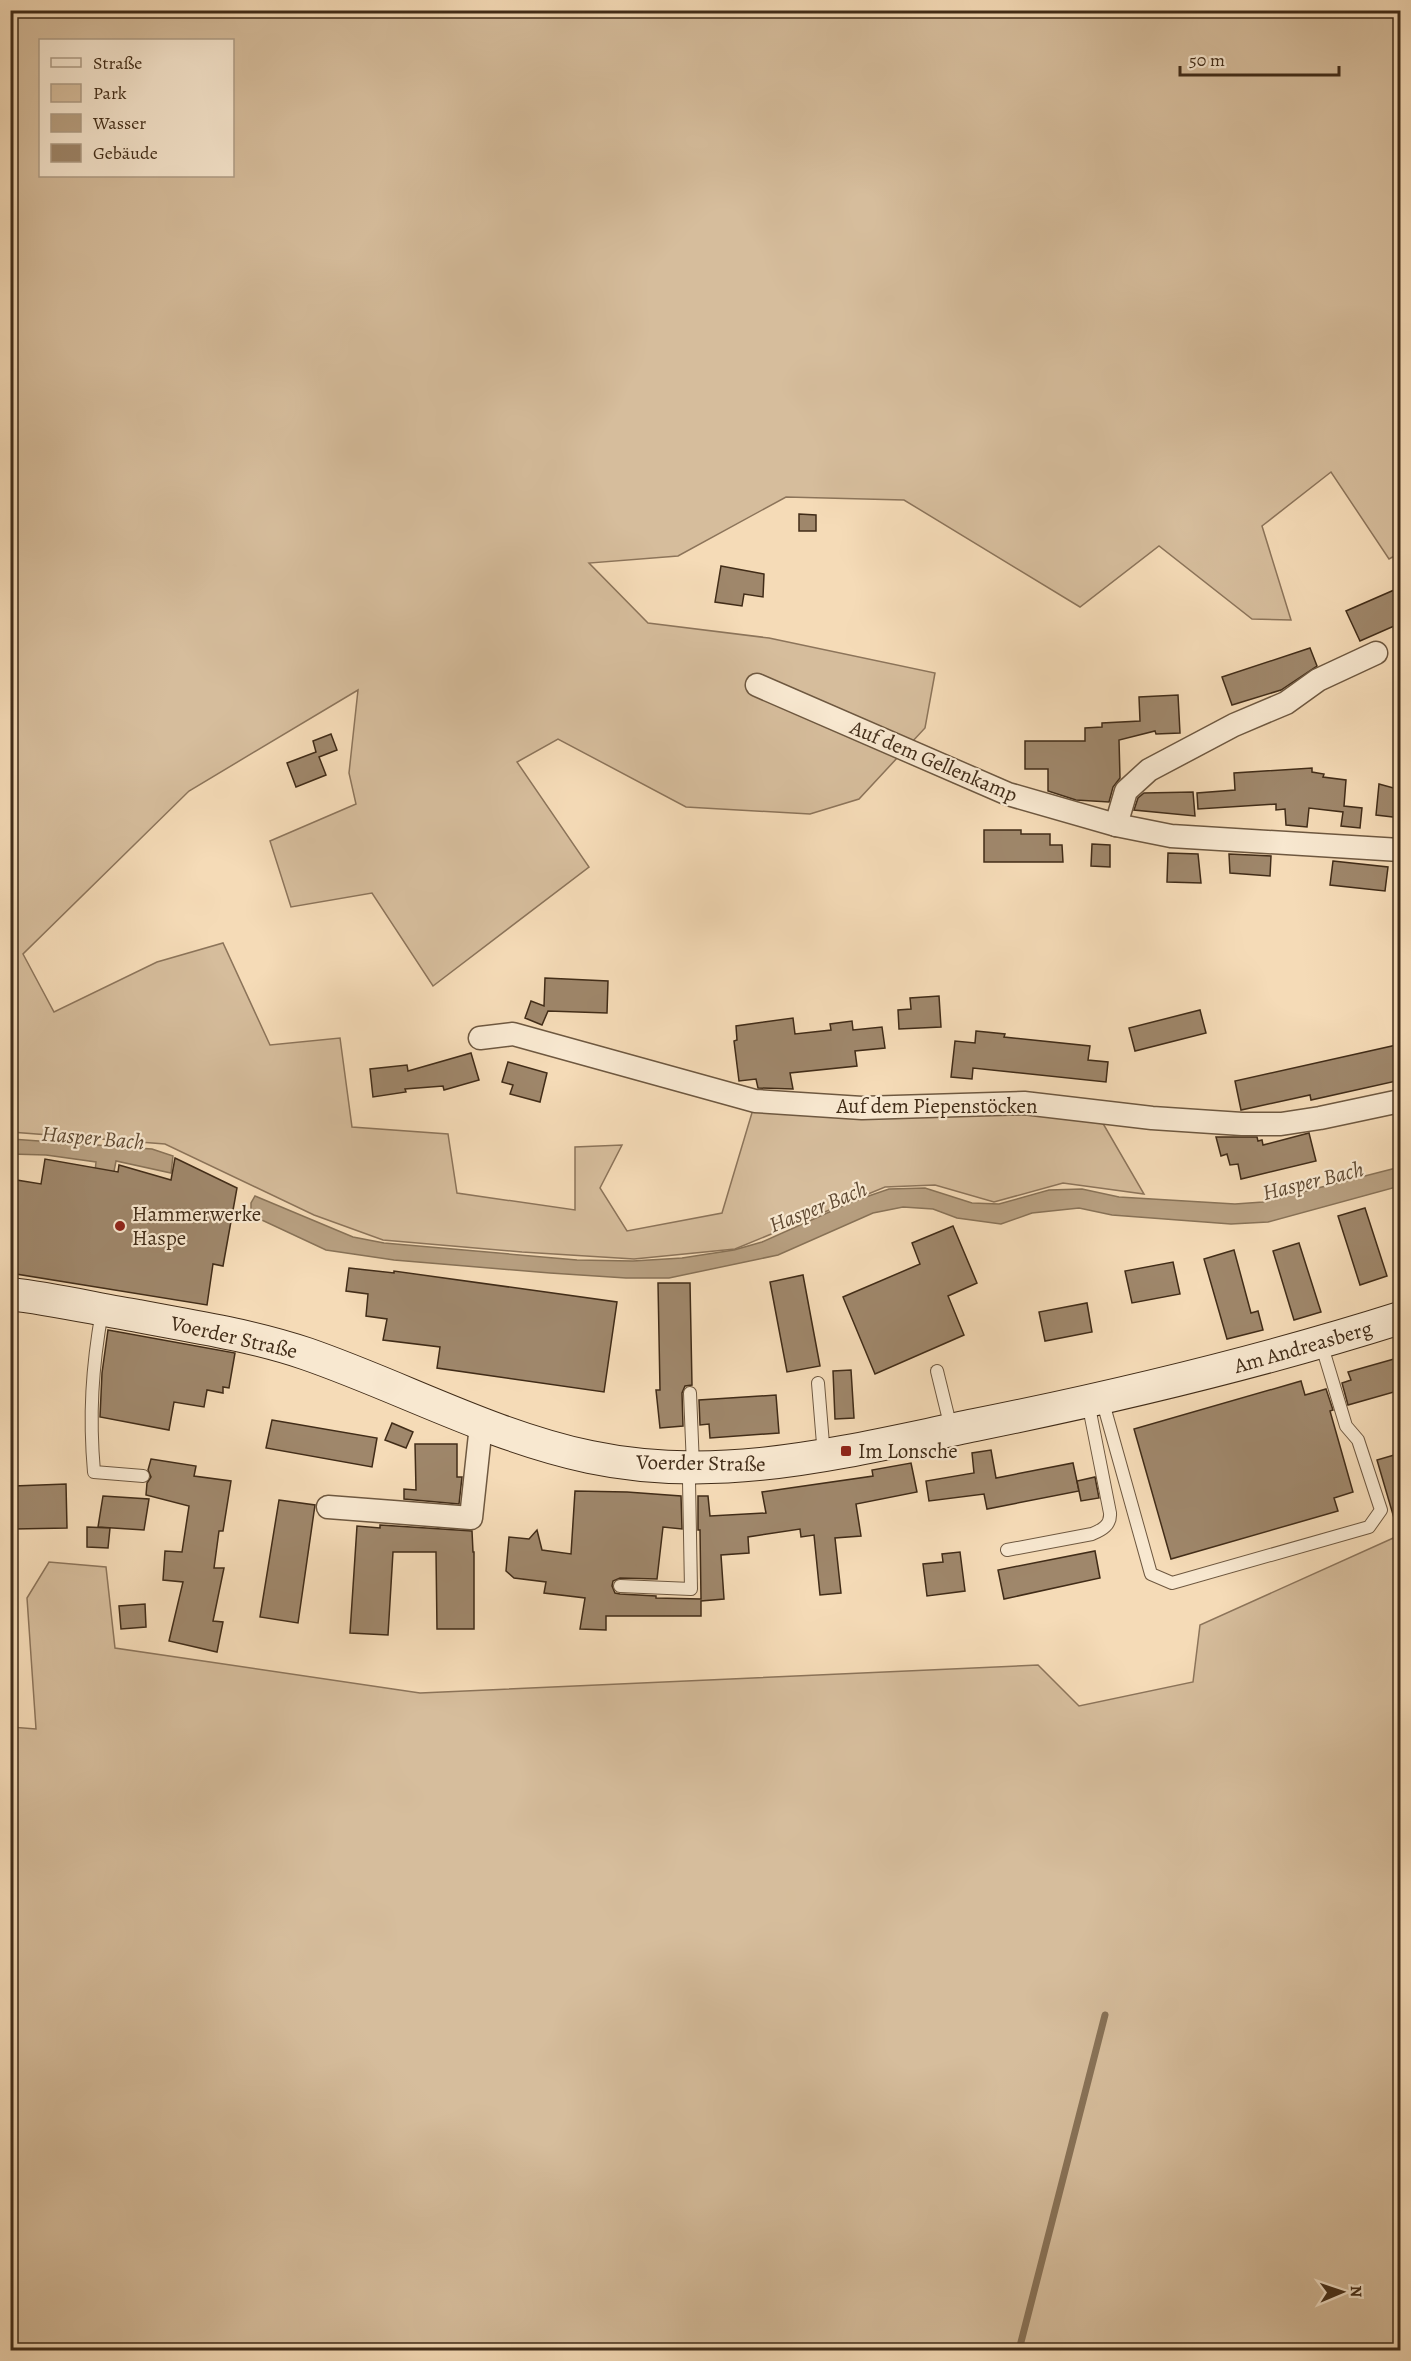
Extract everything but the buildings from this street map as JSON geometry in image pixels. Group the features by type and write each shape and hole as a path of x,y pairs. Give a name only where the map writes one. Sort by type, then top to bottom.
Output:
{"main road":[{"name":"Voerder Straße","path":"10,1294 268,1341 336,1364 481,1425 555,1449 594,1458 688,1467 769,1465 824,1456 1204,1375"},
{"name":"Am Andreasberg","path":"1204,1375 1401,1318"}],"street":[{"path":"1116,825 1126,791 1149,770 1234,725 1286,704 1318,680 1376,653"},
{"name":"Auf dem Gellenkamp","path":"757,685 1008,794 1116,825 1171,836 1401,850"},
{"name":"Auf dem Piepenstöcken","path":"480,1038 513,1034 755,1101 862,1108 1024,1103 1152,1118 1242,1124 1281,1124 1401,1101"},
{"path":"328,1507 471,1518 481,1425"}],"lane":[{"path":"102,1310 94,1359 90,1424 94,1472 143,1476"},
{"path":"1095,1400 1151,1574 1172,1583 1369,1527 1381,1510 1358,1440 1346,1426 1321,1343"},
{"path":"937,1371 951,1430"},
{"path":"818,1383 824,1456"},
{"path":"620,1586 691,1589 688,1467 690,1393"},
{"path":"1007,1550 1092,1534 1108,1524 1110,1513 1095,1400"}],"green space":[{"path":"10,11 1400,11 1400,553 1389,559 1331,472 1262,526 1291,620 1252,619 1159,546 1080,607 904,500 786,497 678,556 589,563 648,623 769,638 935,673 925,728 859,799 810,814 686,807 558,739 517,762 589,867 433,986 372,893 291,907 270,841 356,804 349,773 358,690 189,791 23,954 54,1012 157,962 223,943 270,1045 340,1038 352,1127 448,1134 457,1193 575,1210 575,1147 622,1145 600,1188 627,1231 722,1213 754,1106 1026,1109 1101,1120 1144,1194 1063,1183 994,1202 935,1185 885,1187 735,1249 634,1259 383,1240 314,1215 165,1144 11,1132"},
{"path":"1400,1535 1400,2350 11,2350 11,1727 36,1729 27,1598 49,1562 106,1567 115,1648 420,1693 1038,1665 1079,1706 1193,1682 1200,1625"}],"water":[{"path":"11,1139 152,1149 173,1156 171,1173 116,1161 112,1182 94,1181 96,1162 46,1155 11,1154"},
{"path":"1400,1167 1400,1186 1268,1222 1231,1224 1112,1215 1079,1208 1032,1213 1001,1224 957,1218 933,1209 903,1207 873,1213 778,1255 669,1278 626,1278 550,1273 394,1260 326,1250 251,1215 251,1203 255,1196 353,1237 384,1243 577,1260 633,1261 682,1258 734,1250 762,1242 854,1201 889,1189 925,1188 972,1203 999,1204 1049,1190 1082,1189 1119,1197 1235,1204 1263,1202"}],"waterway":[{"path":"1019,2350 1105,2015"}],"place":[{"name":"Hammerwerke Haspe","path":"120,1226"},
{"name":"Im Lonsche","path":"846,1451"}],"water label":[{"name":"Hasper Bach","path":"93,1138"},
{"name":"Hasper Bach","path":"1313,1181"},
{"name":"Hasper Bach","path":"818,1207"}]}
